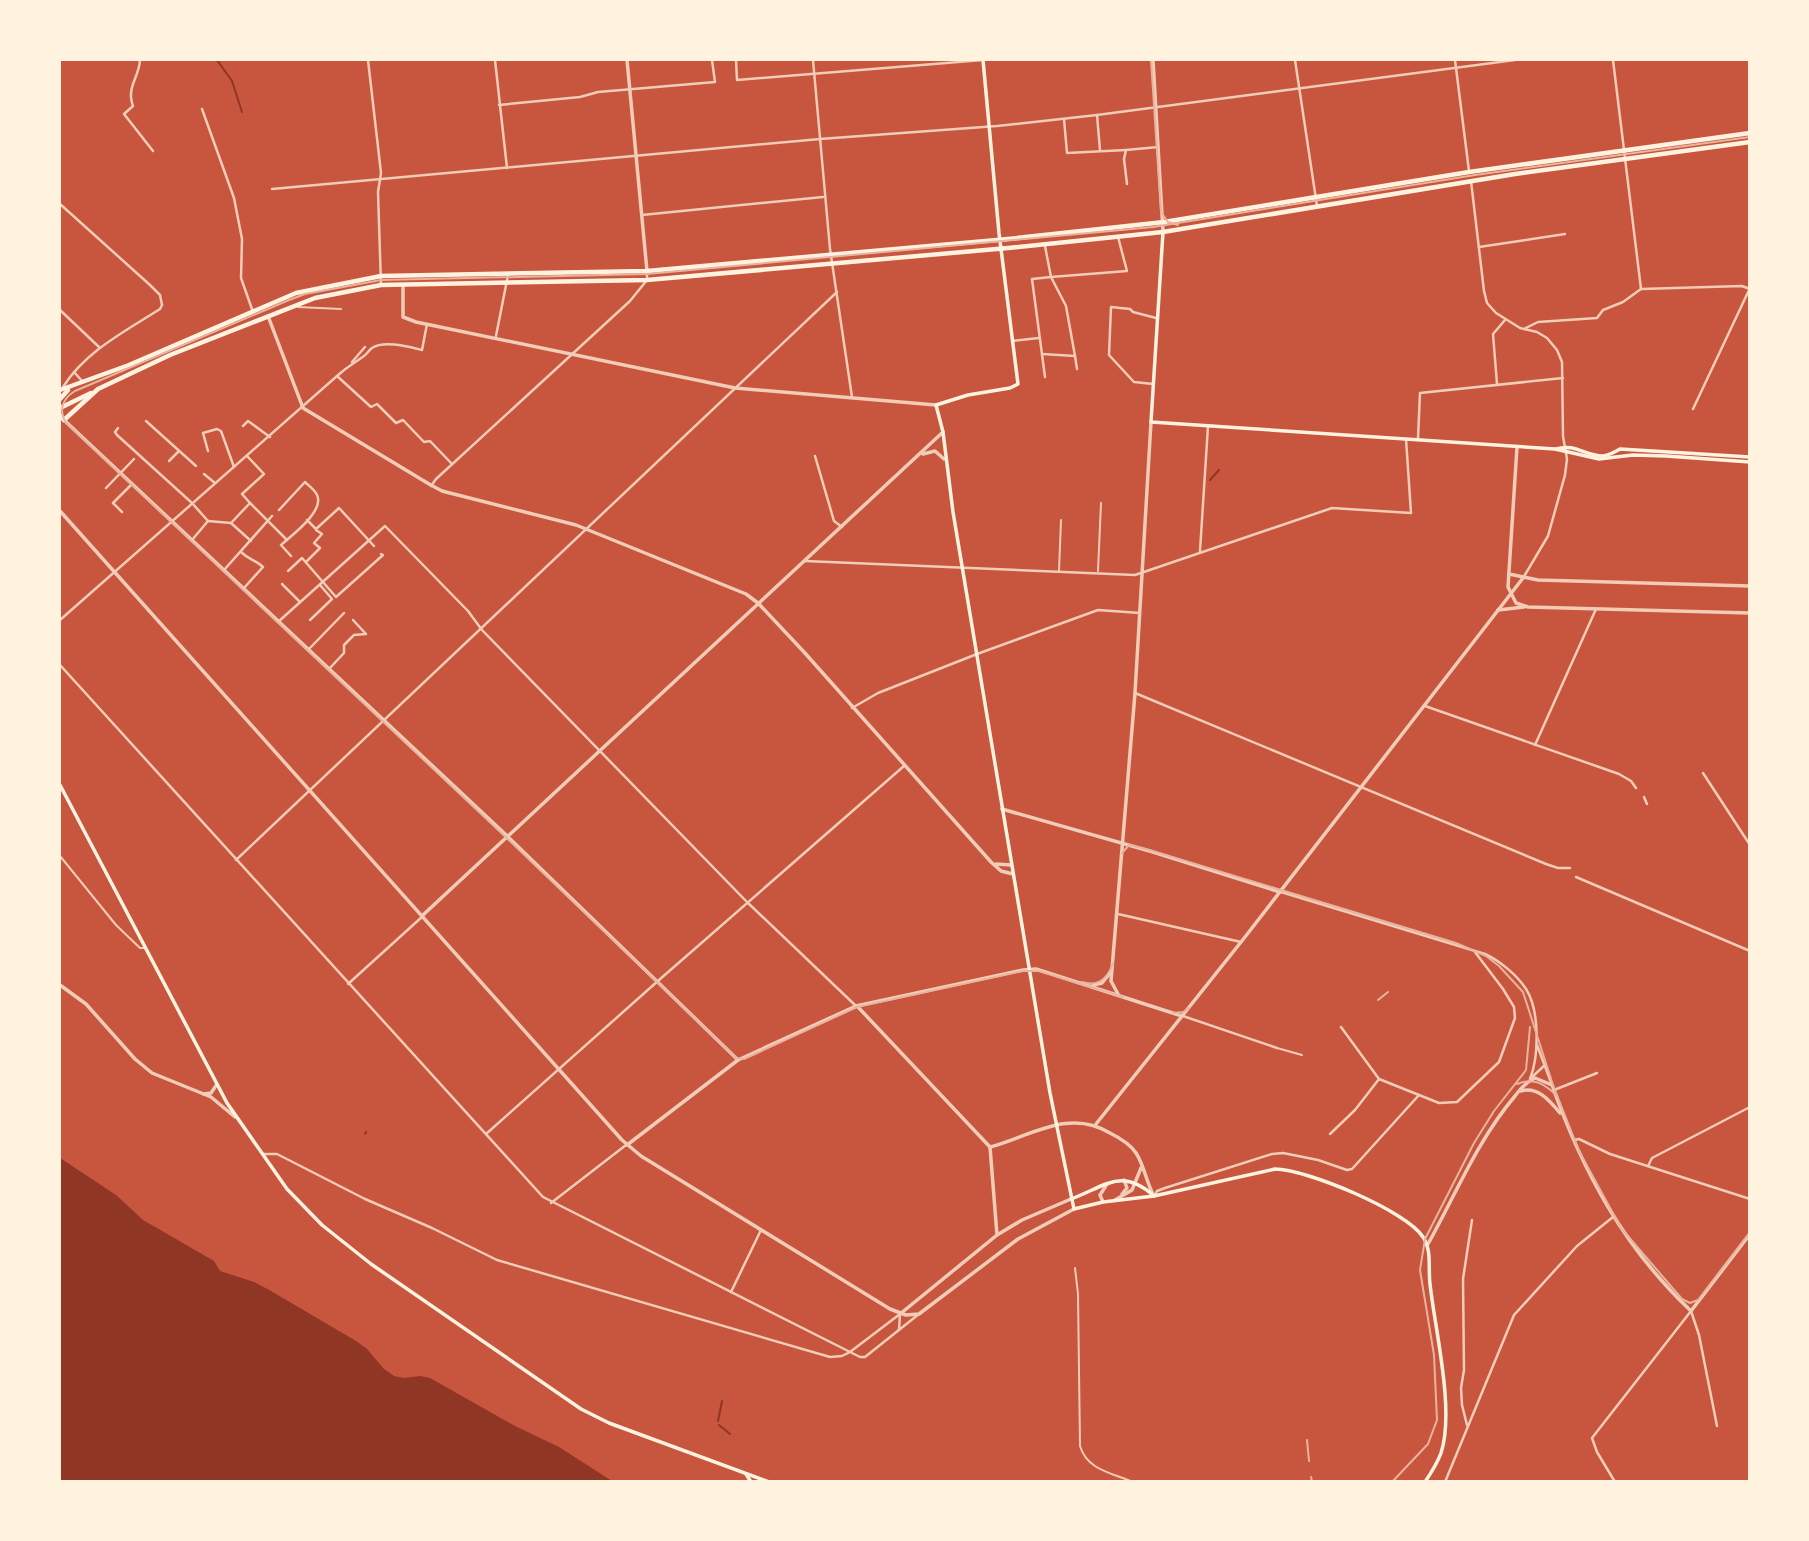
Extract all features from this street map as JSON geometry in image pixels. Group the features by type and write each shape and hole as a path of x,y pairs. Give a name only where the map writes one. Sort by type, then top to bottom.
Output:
{"main road":[{"path":"983,60 999,239 1018,384 936,405 943,432 944,459 1029,970 1056,1125 1074,1209 1286,1169 1354,1194 1400,1217 1419,1230 1428,1244 1430,1283 1442,1366 1445,1419 1440,1455 1425,1482"},
{"path":"60,390 85,383 286,297 381,276 647,271 1163,222 1469,172 1749,133"},
{"path":"60,408 170,355 290,307 315,298 381,285 647,280 1163,232 1471,181 1749,142"},
{"path":"1163,232 1151,422 1517,447 1573,447 1604,456 1620,449 1749,460"},
{"path":"60,399 72,387"},
{"path":"61,420 98,389"},
{"path":"1565,449 1600,459 1633,455 1678,455"},
{"path":"60,785 217,1084 274,1173 298,1202 344,1243 581,1409 609,1423 769,1482"},
{"path":"1071,1199 1123,1179 1136,1182 1154,1196"},
{"path":"745,1472 751,1482"}],"street":[{"path":"140,60 130,85 133,106 124,114 153,151"},
{"path":"368,60 380,179 378,192 381,285"},
{"path":"495,60 508,168"},
{"path":"431,486 630,301 647,280 627,60"},
{"path":"499,105 580,97 598,92 715,82 712,60"},
{"path":"736,60 737,80 983,60"},
{"path":"813,60 824,197 852,398"},
{"path":"1153,60 1163,232"},
{"path":"1295,60 1317,206"},
{"path":"1455,60 1469,172"},
{"path":"272,189 820,139 989,127 1515,60"},
{"path":"1613,60 1641,289"},
{"path":"202,109 234,198 242,239 241,278 253,312"},
{"path":"1097,115 1100,151"},
{"path":"1063,119 1067,153 1158,147"},
{"path":"1126,150 1124,159 1127,184"},
{"path":"1096,1124 1524,578 1544,545 1552,525 1565,475 1562,362 1557,350 1547,338 1505,320 1488,303 1471,181"},
{"path":"642,215 824,197"},
{"path":"60,204 150,285 160,295 162,305 160,309 99,347 60,390"},
{"path":"1479,247 1565,234"},
{"path":"1045,377 1032,279 1127,271 1118,236"},
{"path":"1044,244 1051,277 1066,306 1077,369"},
{"path":"496,337 509,273"},
{"path":"403,285 403,317 427,324 735,388 936,405"},
{"path":"1524,328 1538,322 1597,318 1603,310 1623,302 1641,289 1689,286 1742,286 1749,289 1693,409"},
{"path":"236,860 837,292"},
{"path":"264,307 303,408 431,486 585,529 746,594 758,603 990,862 1002,871 1013,874"},
{"path":"290,307 341,309"},
{"path":"1153,384 1133,382 1109,355 1111,307 1130,309 1158,318"},
{"path":"60,310 99,347"},
{"path":"1497,384 1493,334 1505,320"},
{"path":"352,362 378,346 422,350 427,324"},
{"path":"1012,341 1040,338"},
{"path":"60,620 303,408 365,347"},
{"path":"1042,354 1075,356"},
{"path":"74,372 85,383"},
{"path":"337,376 371,407 377,404 396,423 403,420 424,442 430,441 452,464"},
{"path":"1418,440 1420,393 1563,377"},
{"path":"61,420 121,473 508,837 738,1060"},
{"path":"146,421 196,467"},
{"path":"243,426 248,421 270,437"},
{"path":"1121,996 1111,981 1135,693 1151,422"},
{"path":"1199,553 1208,426"},
{"path":"118,428 115,432 117,435 208,521 231,523 251,541"},
{"path":"208,452 203,433 217,429 234,467"},
{"path":"348,984 943,432"},
{"path":"805,561 1098,574 1142,573 1332,508 1410,513 1406,439"},
{"path":"1517,447 1510,593 1516,603 1528,607"},
{"path":"169,461 179,450"},
{"path":"918,457 935,451 944,459"},
{"path":"247,456 264,474 242,494 287,540"},
{"path":"815,456 834,521 842,527"},
{"path":"106,488 134,459"},
{"path":"158,473 162,469"},
{"path":"204,474 215,483"},
{"path":"279,510 305,482 317,494 319,502 316,511 281,545 291,556"},
{"path":"122,512 113,503 132,484"},
{"path":"231,523 250,503"},
{"path":"1098,574 1101,503"},
{"path":"316,529 339,508 374,546"},
{"path":"60,510 627,1145 900,1314 919,1314"},
{"path":"224,570 272,516"},
{"path":"306,562 320,548 314,542 321,534 307,520"},
{"path":"1059,572 1061,520"},
{"path":"192,540 208,521"},
{"path":"278,622 386,526 600,752 748,903 856,1006 990,1147 998,1235"},
{"path":"241,552 249,560 258,562 263,567 243,589"},
{"path":"288,570 302,558 336,597 383,555 381,554"},
{"path":"1509,574 1538,580 1749,586"},
{"path":"282,584 300,602"},
{"path":"310,620 332,600 320,585"},
{"path":"1498,610 1528,607 1749,613"},
{"path":"1535,745 1596,609"},
{"path":"852,708 878,693 977,653 1098,610 1140,613"},
{"path":"308,650 344,613"},
{"path":"329,669 344,653 344,645 354,635 366,634 353,620"},
{"path":"60,665 485,1135 551,1203 850,1352 865,1357 1018,1239 1074,1209"},
{"path":"1135,693 1546,864 1570,868"},
{"path":"1424,706 1619,774 1631,781 1636,788"},
{"path":"485,1135 904,766"},
{"path":"1699,767 1749,845"},
{"path":"1644,797 1647,804"},
{"path":"1002,809 1123,843 1485,954 1501,964 1527,989 1532,1004 1536,1042 1536,1060 1530,1079"},
{"path":"60,856 116,925 140,948 145,947"},
{"path":"990,862 1002,866 1011,865"},
{"path":"1576,877 1749,951"},
{"path":"1117,914 1241,942"},
{"path":"1341,1027 1379,1079 1439,1103 1453,1104 1499,1062 1515,1018 1514,1007 1475,952"},
{"path":"1087,985 1102,983 1112,969"},
{"path":"551,1203 738,1060 856,1006 1029,970 1039,970 1302,1055"},
{"path":"60,985 86,1004 135,1059 152,1073 218,1102 239,1121"},
{"path":"1536,1042 1572,1140 1613,1217 1636,1251 1691,1311 1699,1335 1717,1426"},
{"path":"1428,1244 1500,1113 1545,1065"},
{"path":"1530,1079 1540,1079 1553,1087 1597,1073"},
{"path":"1330,1134 1355,1110 1379,1079"},
{"path":"202,1094 211,1093 217,1084"},
{"path":"1519,1091 1531,1090 1541,1094 1563,1115"},
{"path":"1154,1196 1157,1191 1165,1188 1272,1154 1283,1153 1318,1160 1347,1170 1352,1169 1419,1094"},
{"path":"1648,1167 1652,1157 1749,1107"},
{"path":"990,1147 1056,1125 1096,1124 1131,1147 1154,1196"},
{"path":"1572,1140 1579,1139 1610,1154 1749,1199"},
{"path":"263,1154 277,1154 365,1199 512,1266 836,1358 850,1352 998,1235 1022,1220 1071,1199"},
{"path":"1115,1200 1132,1190 1141,1166"},
{"path":"1115,1200 1127,1188 1123,1179"},
{"path":"1103,1202 1100,1195 1107,1184"},
{"path":"1445,1482 1511,1320 1577,1246 1613,1217"},
{"path":"1468,1428 1461,1388 1464,1370 1463,1279 1472,1220"},
{"path":"731,1292 761,1230"},
{"path":"1615,1482 1604,1466 1592,1438 1749,1234"},
{"path":"1075,1268 1078,1294 1080,1447 1085,1459 1093,1466 1133,1482"},
{"path":"930,1291 932,1298 940,1299"},
{"path":"899,1330 900,1314"}],"shaded area":[{"path":"60,1158 116,1195 143,1220 214,1261 220,1271 254,1282 356,1341 394,1376 430,1378 515,1426 559,1447 612,1481 60,1481"}],"waterway":[{"path":"217,60 232,81 242,112"},
{"path":"1210,480 1219,470"},
{"path":"718,1421 722,1401"},
{"path":"719,1425 730,1434"}],"tram line":[{"path":"1151,60 1161,212 1168,222 1178,225"},
{"path":"1123,997 1039,971 1023,971 857,1007 744,1059 736,1058 66,423 62,409 67,397 75,391 305,294 381,280 647,274 1153,227 1475,175 1750,137"},
{"path":"1122,853 1129,845 1146,849 1456,943 1486,956 1523,992 1553,1085 1579,1151 1621,1228 1682,1299 1690,1303 1698,1300 1750,1232"},
{"path":"1082,982 1102,980 1113,963"},
{"path":"1378,1000 1388,992"},
{"path":"1173,1013 1189,1008"},
{"path":"1392,1482 1428,1444 1437,1420 1434,1355 1420,1270 1425,1239 1474,1143 1494,1111 1526,1070 1530,1027"},
{"path":"1517,1084 1529,1081 1539,1083 1557,1096"}],"railway":[{"path":"1307,1440 1309,1461"},
{"path":"1311,1477 1312,1482"}]}
